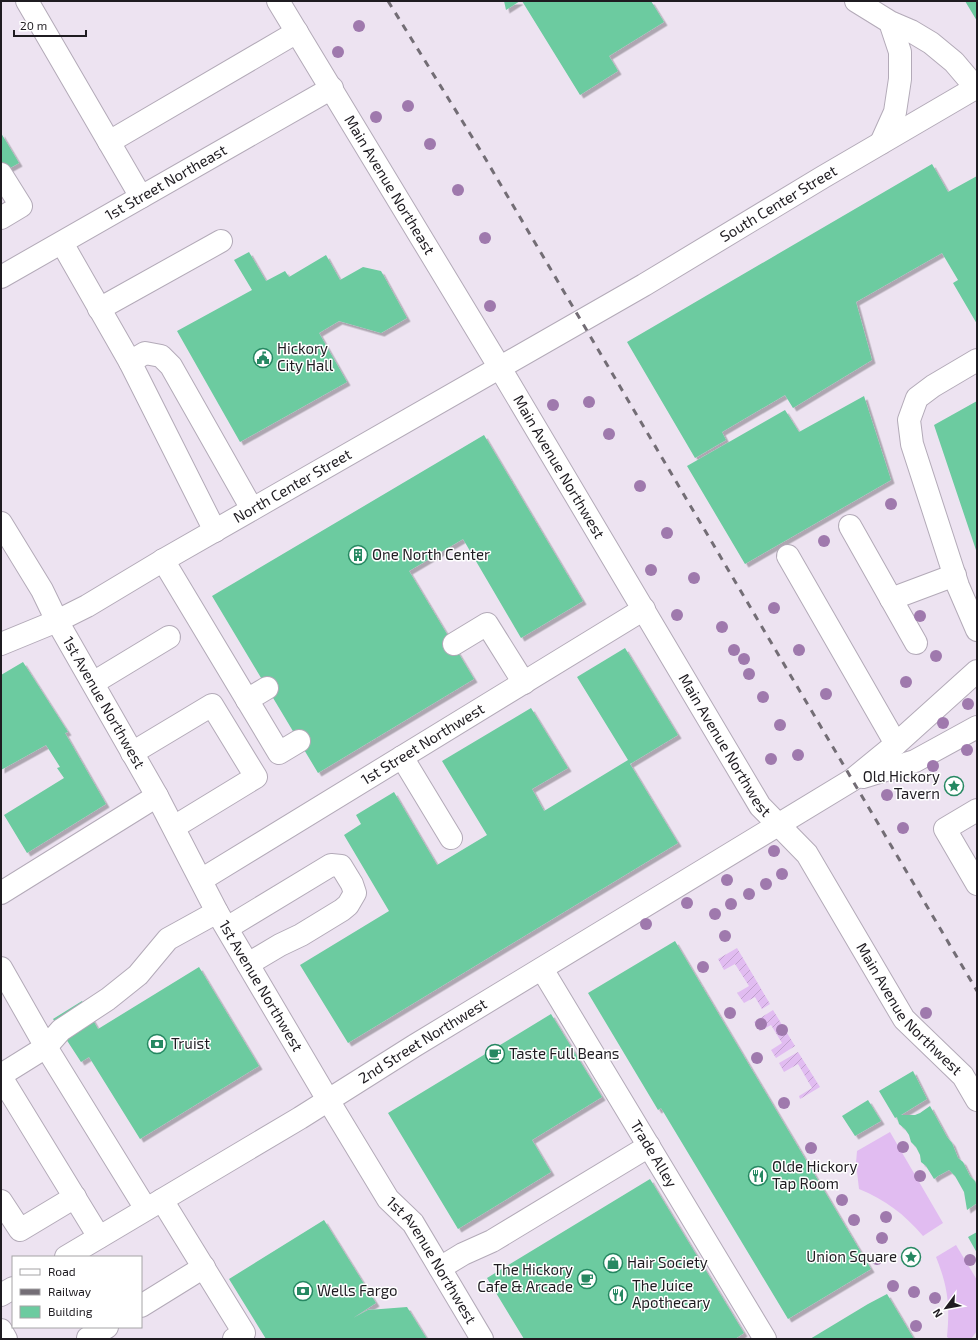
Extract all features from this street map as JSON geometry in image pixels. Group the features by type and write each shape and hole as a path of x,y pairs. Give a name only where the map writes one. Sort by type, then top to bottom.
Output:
{"street":[{"path":"27,1 141,197"},
{"name":"Main Avenue Northeast","path":"278,1 500,368"},
{"path":"856,1 890,22 911,31 931,43 954,62 977,88"},
{"path":"881,143 895,112 900,79 900,52 890,22"},
{"path":"109,142 298,32"},
{"name":"1st Street Northeast","path":"1,277 332,88"},
{"name":"South Center Street","path":"581,321 881,143 977,88"},
{"path":"1,174 21,206 1,218"},
{"path":"99,309 221,241"},
{"path":"62,243 130,362 215,531"},
{"name":"North Center Street","path":"1,644 57,621 87,606 163,560 581,321"},
{"path":"130,362 144,353 161,356 172,366 252,509"},
{"path":"977,360 933,386 917,398 909,420 912,444 955,575 977,630"},
{"name":"Main Avenue Northwest","path":"500,368 760,806 807,854 904,1019 963,1076 977,1100"},
{"name":"1st Avenue Northwest","path":"1,523 42,590 57,621 157,796 222,920 328,1100 388,1199 413,1223 482,1339"},
{"path":"850,526 916,643"},
{"path":"788,556 896,744"},
{"path":"163,560 279,753 299,741"},
{"path":"891,599 955,575"},
{"name":"1st Street Northwest","path":"201,880 644,609"},
{"path":"454,644 487,624 524,683"},
{"path":"92,683 169,637"},
{"path":"852,780 896,744 977,671"},
{"path":"247,700 267,688"},
{"path":"132,753 212,705 256,777 174,827"},
{"path":"852,780 915,761 977,727"},
{"path":"402,757 451,838"},
{"name":"2nd Street Northwest","path":"68,1256 328,1100 852,780"},
{"path":"1,892 157,796"},
{"path":"977,810 945,829 977,884"},
{"path":"99,1237 1,1076 46,1047 61,1030 108,999 138,975 168,939 222,920 331,865 341,866 352,884 355,893 348,905 301,935 280,945 248,964"},
{"path":"1,968 46,1047 154,1204 204,1267 242,1337"},
{"name":"Trade Alley","path":"542,969 765,1339"},
{"path":"440,1268 463,1254 492,1241 649,1146"},
{"path":"1,1201 20,1230 75,1197"},
{"path":"142,1305 204,1267"},
{"path":"1,1296 12,1289"},
{"path":"86,1335 104,1328"},
{"path":"1,1330 6,1339"}],"shaded area":[{"path":"737,948 770,1004 762,1009 755,997 744,1003 737,993 749,986 735,964 724,970 718,959"},
{"path":"773,1010 795,1046 776,1058 771,1050 782,1043 771,1025 760,1031 754,1022"},
{"path":"798,1052 820,1087 800,1099 799,1096 812,1088 798,1064 784,1072 779,1063"},
{"path":"890,1132 943,1223 923,1236 902,1214 894,1208 869,1193 859,1189 856,1163 857,1151"},
{"path":"956,1245 977,1280 977,1331 971,1339 950,1339 947,1337 948,1306 946,1287 936,1257"}],"building":[{"path":"504,1 520,1 506,10"},
{"path":"522,1 651,1 664,22 609,56 618,71 580,95"},
{"path":"965,1 977,1 977,21"},
{"path":"1,133 19,163 1,173"},
{"path":"932,164 948,192 977,176 977,324 953,283 958,280 942,253 856,302 872,360 793,408 785,395 722,432 726,440 695,458 627,342"},
{"name":"Hickory City Hall","path":"249,252 266,281 285,271 289,277 326,255 340,280 363,267 381,271 407,318 381,333 339,321 319,333 347,382 240,442 177,331 252,290 234,260"},
{"path":"864,396 891,480 745,564 687,466 785,410 799,432"},
{"path":"977,401 977,553 934,425"},
{"path":"484,435 583,601 521,638 463,539 409,571 474,679 318,773 212,596"},
{"path":"625,648 678,735 630,764 678,843 348,1043 300,965 389,911 344,835 361,824 356,815 394,792 437,865 487,835 442,761 531,708 568,768 532,789 544,811 628,760 577,677"},
{"path":"23,662 68,732 65,733 106,804 27,853 4,815 64,778 57,768 60,767 46,745 1,770 1,675"},
{"path":"675,941 871,1269 788,1319 661,1108 658,1110 588,993"},
{"name":"Truist","path":"199,967 259,1066 140,1139 89,1057 81,1062 53,1019 82,1001 98,1029"},
{"path":"551,1014 602,1097 532,1140 551,1172 458,1229 388,1113"},
{"path":"913,1071 927,1099 901,1115 915,1115 930,1106 947,1137 952,1143 958,1158 963,1162 970,1176 975,1181 977,1187 977,1203 967,1210 964,1192 955,1176 949,1170 934,1179 926,1166 921,1162 920,1155 916,1147 911,1142 909,1135 899,1124 897,1117 895,1118 879,1091"},
{"path":"868,1100 881,1121 855,1136 842,1116"},
{"path":"650,1179 744,1333 735,1339 524,1339 487,1278"},
{"name":"Wells Fargo","path":"324,1220 376,1303 353,1318 368,1310 407,1307 427,1339 266,1339 229,1279"},
{"path":"977,1232 977,1253 968,1237"},
{"path":"887,1294 914,1339 810,1339 868,1304"}],"railway":[{"path":"388,1 482,153 977,991"}],"place":[{"name":"Hickory City Hall","path":"263,358"},
{"name":"One North Center","path":"358,555"},
{"name":"Old Hickory Tavern","path":"954,786"},
{"name":"Truist","path":"157,1044"},
{"name":"Taste Full Beans","path":"495,1054"},
{"name":"Olde Hickory Tap Room","path":"758,1176"},
{"name":"Union Square","path":"911,1257"},
{"name":"Hair Society","path":"613,1263"},
{"name":"The Hickory Cafe & Arcade","path":"587,1279"},
{"name":"Wells Fargo","path":"303,1291"},
{"name":"The Juice Apothecary","path":"618,1295"}]}
